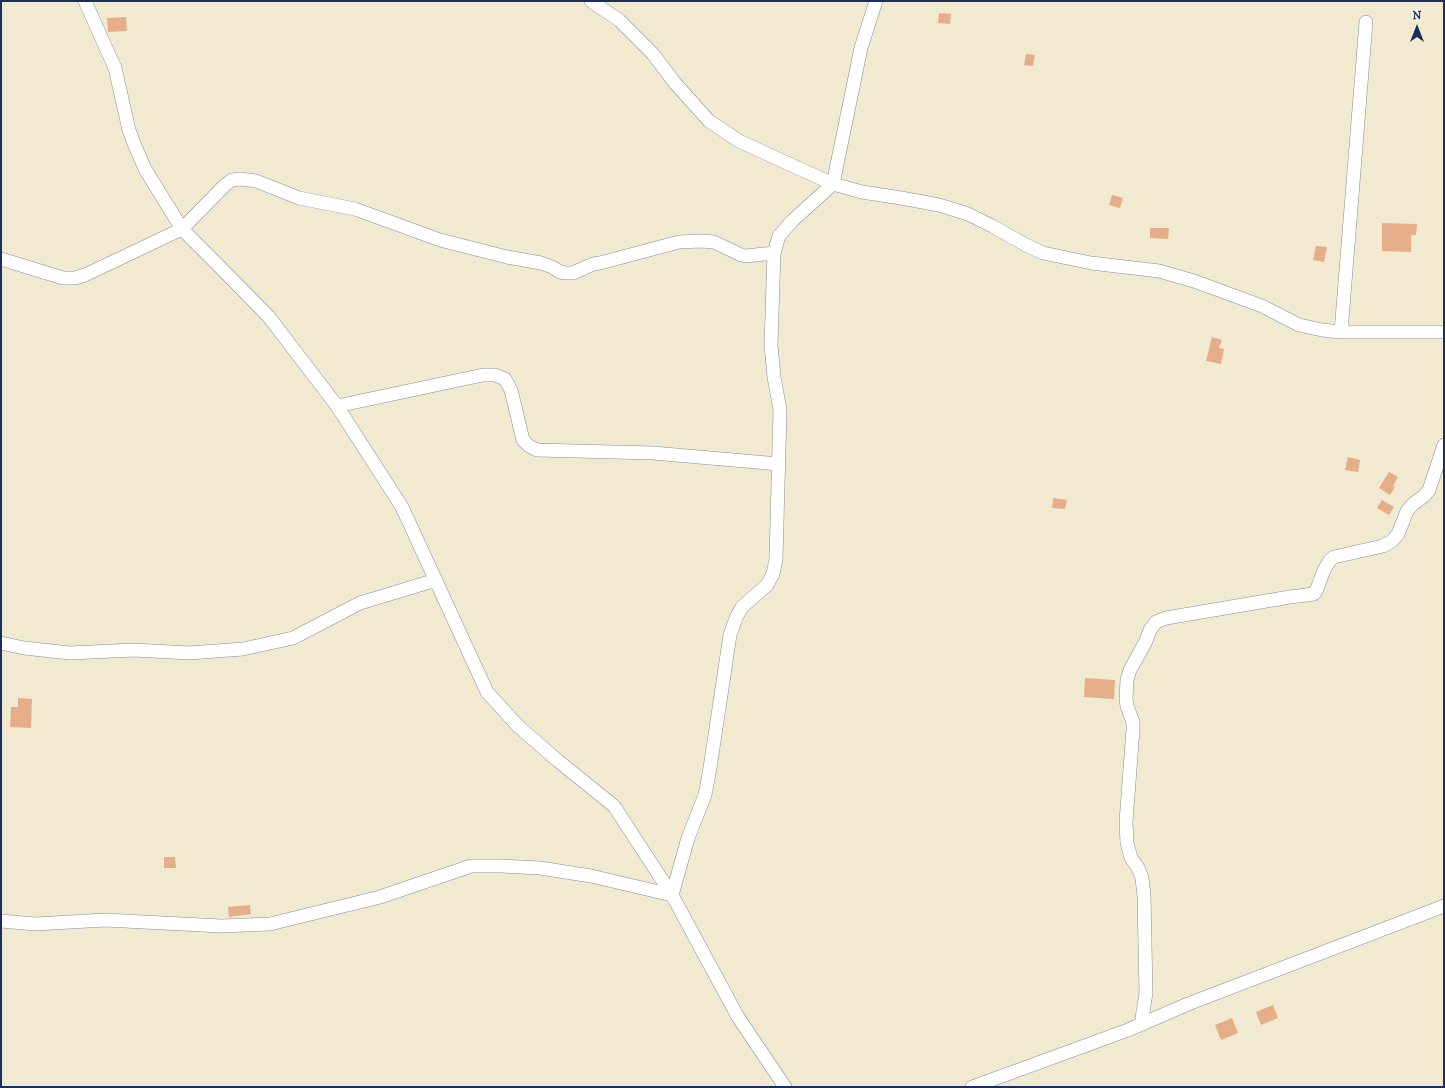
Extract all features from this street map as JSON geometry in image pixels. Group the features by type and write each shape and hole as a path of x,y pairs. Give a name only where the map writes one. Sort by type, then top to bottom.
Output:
{"street":[{"path":"85,1 115,68 129,130 135,146 145,169 182,229 269,317 337,406 402,507 487,692 518,726 614,806 672,895 738,1017 785,1087"},
{"path":"591,1 619,20 653,54 675,83 709,121 739,141 833,184 862,192 939,205 974,217 1043,253 1091,263 1159,271 1194,280 1262,306 1299,325 1341,332 1444,332"},
{"path":"672,895 688,838 705,795 730,635 742,607 767,585 773,574 776,559 780,410 774,377 771,345 774,253 779,236 783,231 833,184 861,48 876,1"},
{"path":"1341,332 1366,22"},
{"path":"1,259 63,278 75,278 105,266 182,229 225,185 232,180 240,179 256,180 299,198 355,208 440,240 507,257 541,263 560,272 566,273 573,273 593,264 679,242 714,242 746,256 774,253"},
{"path":"337,406 483,375 495,375 505,380 511,390 523,440 529,446 537,450 653,453 779,464"},
{"path":"1143,1024 1142,1018 1146,993 1144,896 1142,878 1138,868 1131,858 1127,843 1126,822 1133,722 1126,699 1127,680 1130,670 1146,641 1150,630 1156,622 1166,618 1314,594 1324,570 1330,560 1334,557 1383,546 1392,541 1398,534 1407,511 1430,490 1444,445"},
{"path":"1,643 24,648 70,653 134,650 189,654 243,649 293,638 360,603 436,580"},
{"path":"1,921 35,924 104,920 221,926 270,924 380,897 471,866 540,868 591,876 672,895"},
{"path":"972,1087 1128,1030 1196,1002 1444,906"}],"building":[{"path":"939,13 951,14 950,24 938,23"},
{"path":"126,17 127,31 108,32 107,18"},
{"path":"1026,54 1035,55 1033,66 1024,65"},
{"path":"1112,195 1123,198 1120,208 1109,205"},
{"path":"1382,223 1417,224 1416,235 1411,235 1411,252 1382,251"},
{"path":"1150,228 1169,228 1168,239 1150,238"},
{"path":"1316,246 1327,247 1324,262 1313,260"},
{"path":"1212,337 1222,340 1219,348 1224,349 1221,364 1206,361"},
{"path":"1348,457 1360,460 1358,472 1345,470"},
{"path":"1389,472 1398,477 1393,486 1395,487 1390,495 1379,488"},
{"path":"1053,498 1067,500 1065,509 1052,508"},
{"path":"1382,500 1394,507 1389,515 1377,508"},
{"path":"1085,678 1115,680 1114,699 1084,697"},
{"path":"18,698 32,699 31,728 10,727 11,707 18,707"},
{"path":"164,857 175,857 176,868 164,868"},
{"path":"250,905 251,914 229,917 228,907"},
{"path":"1273,1005 1278,1018 1261,1025 1256,1012"},
{"path":"1232,1018 1238,1033 1221,1040 1215,1025"}]}
